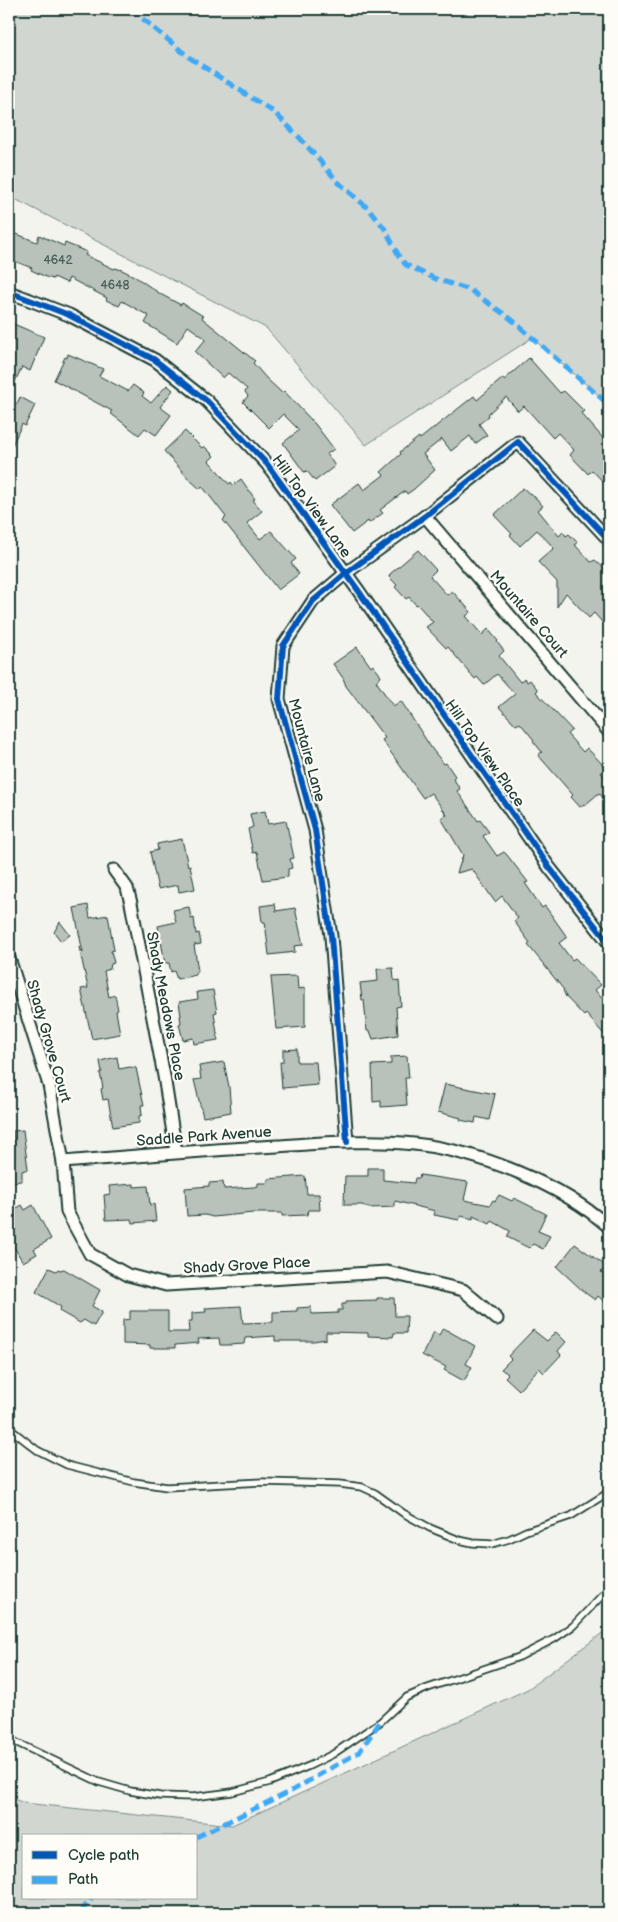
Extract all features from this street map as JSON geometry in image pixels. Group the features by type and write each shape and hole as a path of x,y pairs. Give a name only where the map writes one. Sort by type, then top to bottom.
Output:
{"street":[{"name":"Hill Top View Lane","path":"9,292 69,316 155,360 207,401 267,464 346,573"},
{"name":"Mountaire Lane","path":"347,1142 331,936 315,830 279,699 283,646 313,600 346,573 425,516 518,442 609,540"},
{"name":"Mountaire Court","path":"425,516 609,732"},
{"name":"Hill Top View Place","path":"346,573 549,867 609,943"},
{"name":"Shady Meadows Place","path":"114,870 127,888 131,903 164,1076 176,1152"},
{"name":"Shady Grove Court","path":"9,958 49,1085 63,1162"},
{"name":"Saddle Park Avenue","path":"63,1162 176,1152 347,1142 414,1144 474,1156 534,1179 595,1215 609,1227"},
{"name":"Shady Grove Place","path":"63,1162 66,1212 90,1254 128,1275 166,1285 387,1272 463,1290 497,1319"}],"lane":[{"path":"9,1428 37,1450 67,1465 134,1482 167,1487 262,1482 340,1484 362,1487 375,1493 430,1528 473,1544 492,1544 571,1516 609,1492"},
{"path":"9,1739 23,1744 99,1782 130,1790 160,1796 193,1797 232,1792 270,1782 333,1754 380,1722 408,1697 428,1688 519,1657 554,1639 573,1626 609,1588"}],"shaded area":[{"path":"9,9 609,9 609,404 532,338 366,445 266,328 9,196"},
{"path":"609,1628 609,1913 9,1913 9,1797 24,1803 232,1825 528,1689"}],"building":[{"path":"9,231 37,242 39,235 64,246 65,243 87,252 85,255 134,276 162,295 181,305 182,303 203,316 202,318 255,361 253,363 266,378 282,393 284,391 315,424 334,449 327,454 335,466 315,481 307,471 304,472 283,443 299,430 283,414 269,428 243,402 248,396 245,392 247,389 228,373 223,378 195,352 206,339 188,326 177,343 145,323 149,316 122,301 119,306 69,278 67,283 54,277 53,279 46,277 31,270 32,268 9,259"},
{"path":"9,322 44,337 30,371 22,367 9,394"},
{"path":"68,354 103,369 99,376 128,391 133,385 144,393 142,396 151,403 167,385 173,390 160,407 171,415 156,435 145,428 139,435 110,413 112,411 54,380"},
{"path":"529,358 560,393 564,391 584,411 581,413 609,445 609,488 592,470 588,474 570,455 574,450 558,433 553,438 524,406 518,411 506,397 479,424 487,435 475,444 470,436 451,451 442,439 423,454 435,470 414,489 407,494 405,491 380,510 383,513 352,533 330,505 359,483 364,490 384,475 381,472 401,454 400,452 419,437 420,439 474,396 477,400"},
{"path":"20,397 35,405 25,426 22,424 9,452 9,400 17,404"},
{"path":"185,431 202,448 204,446 214,456 209,461 229,484 231,482 233,485 241,479 255,499 253,500 262,511 247,523 260,539 271,531 296,559 291,563 299,574 278,590 223,520 226,517 202,486 200,489 190,480 164,451"},
{"path":"523,488 531,493 543,506 538,510 559,536 563,532 566,536 569,534 578,543 575,545 591,562 595,560 609,573 609,630 594,613 589,618 566,593 557,607 557,582 538,562 554,548 537,530 520,546 510,535 512,534 494,515"},
{"path":"418,550 436,570 430,576 447,595 452,591 464,604 471,612 466,616 482,635 488,629 498,641 504,651 499,656 520,682 524,678 527,682 530,680 538,690 536,692 572,730 567,734 583,752 587,748 606,768 601,773 609,782 609,805 599,793 580,807 571,797 573,795 538,755 542,752 534,740 520,723 516,725 499,707 515,694 497,674 484,685 477,677 475,679 448,647 446,648 426,627 433,622 417,604 409,597 406,599 395,587 397,585 389,577 390,574"},
{"path":"357,647 371,667 373,665 379,673 381,677 376,681 393,706 401,701 432,749 444,764 446,763 455,776 453,778 460,789 457,791 478,821 480,820 489,832 483,836 497,856 504,852 507,855 528,882 525,883 542,908 545,906 567,937 559,943 572,960 575,958 601,985 595,990 609,1007 609,1040 586,1014 584,1016 566,997 564,990 528,945 530,943 514,921 518,918 502,896 495,902 472,869 457,873 463,855 441,818 447,815 431,793 423,798 382,740 385,738 346,686 333,664"},
{"path":"265,811 268,824 286,821 294,858 290,859 292,868 288,869 288,877 263,880 257,852 253,853 248,829 253,827 250,814"},
{"path":"182,839 195,889 179,892 178,885 158,889 150,852 158,850 157,844"},
{"path":"275,904 276,911 295,908 303,945 294,946 295,952 269,955 265,922 262,922 260,906"},
{"path":"88,905 90,918 108,915 114,950 111,951 114,963 111,964 110,969 104,971 109,997 115,995 120,1034 92,1039 81,989 88,988 79,947 83,953 74,908"},
{"path":"189,907 191,919 194,918 196,934 199,933 201,944 194,945 198,971 196,971 196,975 177,979 174,971 171,972 169,963 165,963 158,926 176,922 173,910"},
{"path":"60,922 70,935 61,941 54,932"},
{"path":"393,968 394,980 399,981 401,1006 396,1007 398,1035 373,1039 370,1031 367,1031 364,1000 362,1000 360,983 378,981 377,969"},
{"path":"297,976 298,989 305,988 305,1027 276,1029 271,977"},
{"path":"213,990 217,1012 214,1013 218,1040 194,1044 193,1038 183,1040 179,1024 181,1023 181,1016 179,1002 198,999 197,992"},
{"path":"297,1049 297,1062 316,1062 318,1085 282,1088 280,1062 283,1062 283,1050"},
{"path":"407,1056 409,1078 405,1078 407,1105 381,1107 381,1101 373,1102 372,1065 391,1064 391,1057"},
{"path":"117,1057 119,1069 136,1068 144,1105 141,1105 142,1115 139,1116 139,1123 113,1127 108,1099 103,1100 100,1061"},
{"path":"224,1062 231,1112 203,1117 194,1080 201,1079 199,1066"},
{"path":"445,1084 495,1094 489,1120 476,1117 475,1123 438,1112"},
{"path":"23,1130 28,1169 22,1171 22,1181 9,1182 9,1141 14,1141 13,1131"},
{"path":"368,1168 383,1168 383,1180 414,1183 415,1178 419,1178 420,1175 468,1182 464,1200 490,1205 499,1195 512,1201 514,1198 546,1214 538,1231 550,1236 543,1249 533,1244 529,1248 507,1237 510,1231 492,1221 490,1224 473,1216 473,1219 461,1216 459,1220 434,1215 435,1211 395,1201 395,1207 369,1208 362,1205 344,1205 345,1176 368,1176"},
{"path":"305,1176 307,1194 319,1194 320,1210 308,1210 307,1215 282,1216 282,1213 253,1213 213,1217 205,1215 187,1216 185,1188 209,1186 209,1183 223,1182 224,1189 254,1187 258,1186 258,1183 268,1183 268,1179"},
{"path":"134,1184 134,1187 148,1186 150,1205 154,1204 156,1221 133,1223 132,1219 106,1220 104,1195 110,1194 109,1186"},
{"path":"22,1205 25,1210 33,1205 51,1239 34,1249 37,1254 23,1262 11,1242 15,1240 9,1230 9,1213"},
{"path":"575,1244 606,1266 601,1272 609,1278 609,1306 598,1296 595,1300 584,1292 557,1267"},
{"path":"49,1268 56,1271 64,1269 100,1290 92,1306 102,1312 94,1326 84,1320 80,1323 59,1311 61,1307 36,1292"},
{"path":"377,1298 394,1298 395,1316 407,1316 406,1333 394,1333 393,1337 368,1336 368,1333 326,1332 326,1339 313,1341 275,1341 275,1336 245,1338 244,1344 229,1345 220,1345 219,1338 198,1339 199,1343 175,1345 175,1348 150,1348 150,1345 123,1344 123,1320 130,1319 130,1311 168,1311 168,1332 189,1332 188,1321 192,1321 192,1313 206,1312 205,1308 241,1306 243,1323 273,1322 273,1312 297,1311 297,1308 311,1307 312,1314 338,1313 338,1310 342,1310 342,1304 346,1304 346,1301 377,1300"},
{"path":"443,1328 475,1346 466,1364 472,1367 464,1381 444,1370 446,1367 422,1355 434,1332 439,1335"},
{"path":"533,1330 547,1341 556,1332 566,1342 558,1351 561,1355 544,1373 539,1368 519,1390 505,1377 508,1374 501,1369 511,1359 508,1356"}],"marked path":[{"path":"131,9 190,58 275,113 300,138 339,183 369,209 385,229 400,258 406,265 436,279 470,290 511,319 609,405"},
{"path":"198,1836 293,1790 359,1752 380,1722"},
{"path":"82,1913 90,1900"}],"cycle path":[{"path":"9,292 69,315 155,360 207,401 267,464 358,590 549,867 609,943"},
{"path":"347,1142 331,936 315,830 279,699 283,646 313,601 346,573 425,516 518,442 609,540"}]}
